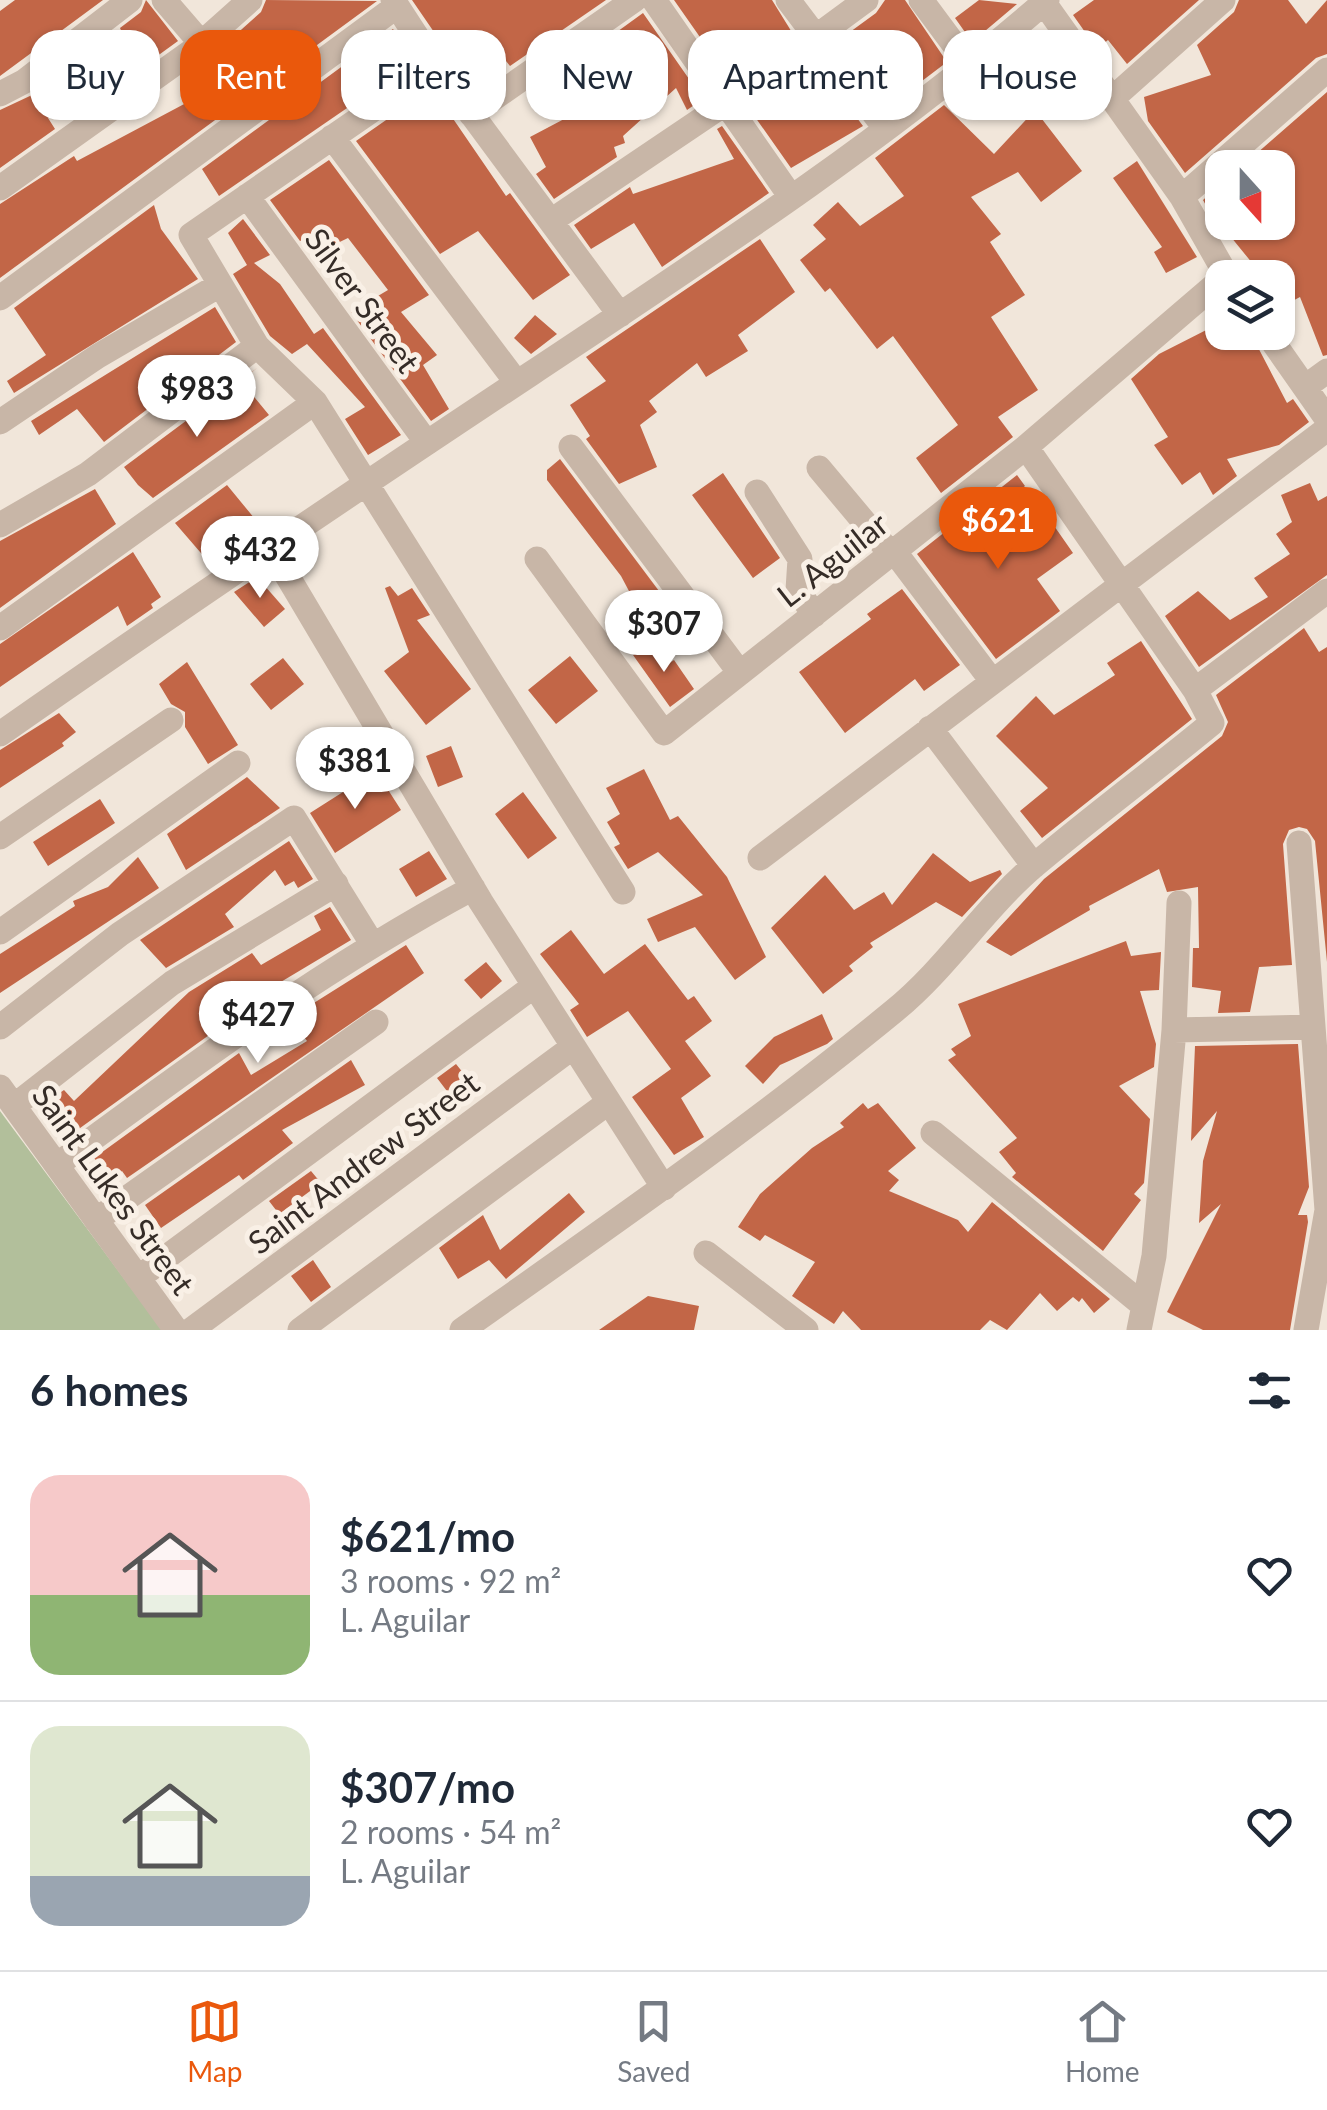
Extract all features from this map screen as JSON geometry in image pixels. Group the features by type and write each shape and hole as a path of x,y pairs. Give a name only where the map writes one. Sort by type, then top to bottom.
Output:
{"street":[{"path":"0,94 25,82 130,0"},
{"path":"164,0 189,30"},
{"path":"217,30 250,0"},
{"path":"506,90 634,0"},
{"path":"654,0 688,49"},
{"path":"788,0 811,30"},
{"path":"824,30 866,0"},
{"path":"922,0 944,30"},
{"path":"1113,98 1222,0"},
{"path":"1012,30 1045,1 1182,197 1216,260"},
{"path":"0,298 395,3 413,30"},
{"path":"0,188 180,59"},
{"path":"1182,197 1327,70"},
{"path":"0,734 270,545 791,197 943,86"},
{"path":"358,120 191,235 257,346 315,402 623,892"},
{"path":"475,120 620,314"},
{"path":"551,221 701,120"},
{"path":"738,120 791,197"},
{"path":"879,120 885,128"},
{"path":"332,138 517,383"},
{"name":"Silver Street","path":"247,196 426,443"},
{"path":"0,422 98,356 218,286"},
{"name":"L. Aguilar","path":"537,559 664,733 1026,446 1205,294"},
{"path":"0,525 88,474 257,346"},
{"path":"1278,350 1327,419"},
{"path":"1304,387 1327,371"},
{"path":"0,628 315,402"},
{"path":"760,858 1327,430"},
{"path":"462,1330 664,1188 895,1010 951,959 974,928 1034,866 1212,723 1195,690 1026,446"},
{"path":"570,447 740,673"},
{"path":"819,468 892,553 992,681"},
{"path":"757,492 800,559 798,590 814,615"},
{"path":"270,545 473,888 664,1188"},
{"path":"1195,690 1327,591"},
{"path":"0,837 171,720"},
{"path":"930,728 1034,866"},
{"path":"0,932 238,763"},
{"path":"0,1027 120,934 294,818 371,942"},
{"path":"1299,844 1313,1028 1322,1080 1326,1210 1306,1330"},
{"path":"7,1096 172,983 336,884"},
{"path":"56,1166 255,1019 371,942 473,888"},
{"path":"933,1133 1141,1318 1154,1256 1174,1030 1179,903"},
{"path":"138,1278 534,986"},
{"path":"96,1220 376,1022"},
{"path":"1174,1030 1313,1028"},
{"name":"Saint Andrew Street","path":"191,1330 574,1047"},
{"name":"Saint Lukes Street","path":"7,1096 176,1330"},
{"path":"300,1330 609,1102"},
{"path":"706,1253 806,1330"}],"green space":[{"path":"0,1111 162,1330 0,1330"}],"building":[{"path":"15,0 103,0 62,30 30,30 30,54 0,76 0,11"},
{"path":"146,0 178,41 160,54 160,30 121,30 141,12"},
{"path":"266,0 377,1 321,42 321,30 241,30 261,12"},
{"path":"412,0 606,0 562,30 526,30 526,55 510,66 506,61 506,30 433,30"},
{"path":"674,0 772,0 791,30 695,30"},
{"path":"885,0 905,0 943,56 943,65 923,80 923,30 853,30 876,13"},
{"path":"979,0 1017,4 986,30 964,30 955,18"},
{"path":"1094,0 1199,0 1127,64 1112,45 1112,30 1084,30 1073,15"},
{"path":"1239,0 1288,0 1306,24 1327,0 1327,54 1316,58 1211,150 1205,150 1205,155 1185,173 1148,121 1144,97 1211,75 1197,45 1234,12"},
{"path":"643,13 655,30 620,30"},
{"path":"668,49 688,78 687,110 676,88 668,95"},
{"path":"341,67 341,112 219,196 202,169 269,120 321,120 321,82"},
{"path":"1327,92 1327,355 1323,356 1300,297 1295,300 1295,260 1250,260 1233,240 1295,240 1295,150 1261,150"},
{"path":"30,96 30,120 49,120 55,129 0,168 0,110"},
{"path":"180,106 180,120 215,120 0,278 0,204 74,156 77,161"},
{"path":"943,106 943,120 959,120 994,154 1026,120 1043,120 1082,171 1041,202 1018,172 971,197 1001,234 990,242 1025,295 991,317 1038,390 998,417 1013,437 941,493 916,458 958,425 893,336 877,349 830,288 825,292 800,260 826,239 813,225 838,202 860,226 904,196 875,158"},
{"path":"386,120 454,120 506,196 510,193 570,275 533,300 478,231 440,254 356,141"},
{"path":"562,120 641,120 623,136 625,143 614,147 617,157 554,199 536,174 546,167 530,137"},
{"path":"757,120 859,120 863,126 791,168"},
{"path":"722,126 769,193 662,267 634,223 591,249 574,225 630,187 633,194 734,159 717,129"},
{"path":"329,160 429,295 401,312 437,355 423,365 449,409 431,421 351,312 388,290 348,238 323,250 316,234 300,241 270,200"},
{"path":"1137,161 1197,257 1166,273 1154,252 1162,247 1113,178"},
{"path":"154,205 161,229 198,279 14,393 7,381 46,355 14,308"},
{"path":"243,219 270,255 254,263 280,284 314,334 323,328 401,435 368,455 345,419 365,407 307,344 292,354 270,336 233,274 247,265 228,233"},
{"path":"760,239 795,292 738,335 748,351 706,377 697,363 649,401 657,412 640,425 657,467 619,484 586,439 590,436 570,405 606,381 586,357"},
{"path":"215,307 236,342 104,442 77,409 39,435 31,421"},
{"path":"535,315 557,334 531,354 514,338"},
{"path":"1205,331 1205,350 1259,350 1287,403 1293,399 1309,422 1279,445 1227,459 1237,476 1213,495 1200,472 1182,485 1154,445 1168,437 1131,379 1159,354"},
{"path":"257,368 241,381 269,415 153,498 138,485 124,467"},
{"path":"560,459 662,595 638,608 621,576 547,480 547,470"},
{"path":"723,473 780,558 753,578 692,495"},
{"path":"1017,475 1025,486 979,525 991,541 1043,510 1073,553 1037,579 1060,611 996,659 917,554"},
{"path":"1310,483 1318,501 1327,496 1327,575 1199,667 1165,616 1198,591 1230,620 1268,597 1254,578 1290,554 1276,534 1292,522 1281,495"},
{"path":"227,485 264,530 213,567 175,523"},
{"path":"95,489 116,524 0,608 0,541"},
{"path":"133,552 161,597 151,604 153,608 127,626 118,606 0,687 0,644"},
{"path":"257,577 285,609 264,627 234,592"},
{"path":"390,586 398,596 412,588 430,615 417,620 471,689 426,725 384,671 409,652 385,588"},
{"path":"902,589 960,665 924,691 915,679 845,733 799,672 871,619 867,614"},
{"path":"1304,628 1319,652 1327,647 1327,962 1315,841 1307,829 1299,827 1289,830 1283,844 1292,965 1259,967 1250,1012 1218,1013 1221,991 1192,987 1193,948 1199,948 1198,887 1167,892 1159,869 1089,906 1090,910 1011,956 986,942 1044,879 1222,736 1228,722 1216,695"},
{"path":"1141,641 1192,719 1042,838 1020,811 1048,788 996,736 1036,696 1054,715 1115,675 1107,663"},
{"path":"658,643 668,664 674,660 694,689 670,707 633,655"},
{"path":"570,656 598,691 556,724 528,690"},
{"path":"283,658 304,684 271,710 250,684"},
{"path":"187,662 238,745 208,764 185,727 185,712 171,704 159,684"},
{"path":"59,713 76,732 62,743 64,746 0,788 0,750"},
{"path":"451,746 463,777 438,787 426,756"},
{"path":"644,769 670,820 678,816 727,877 766,957 735,980 695,927 658,942 647,919 703,895 658,852 628,869 614,847 620,844 607,822 620,814 606,788"},
{"path":"376,771 401,810 335,853 310,813"},
{"path":"247,777 280,808 186,870 167,834"},
{"path":"523,792 557,838 528,859 495,814"},
{"path":"100,799 115,823 48,866 33,842"},
{"path":"289,841 313,879 298,888 294,881 285,886 275,870 225,914 234,927 166,968 140,940"},
{"path":"429,851 447,879 416,897 399,869"},
{"path":"933,853 970,882 1000,870 1002,874 962,917 936,902 870,943 873,947 849,966 853,971 823,994 771,928 825,875 854,910 884,892 892,905"},
{"path":"138,857 159,888 0,993 0,954 75,906 73,901 108,887"},
{"path":"330,907 351,940 219,1019 223,1025 69,1136 41,1106 64,1090 74,1101 189,992 252,953 261,965 321,930 314,916"},
{"path":"571,930 604,974 645,944 688,1000 694,996 712,1021 685,1041 711,1076 681,1098 704,1137 674,1155 632,1097 671,1069 628,1011 587,1037 570,1010 579,1004 540,954"},
{"path":"1126,941 1131,956 1161,952 1159,990 1140,991 1156,1044 1154,1067 1119,1086 1150,1119 1144,1183 1134,1194 1141,1200 1103,1251 1012,1177 1016,1173 999,1152 1017,1138 948,1060 956,1055 951,1049 971,1036 958,1004"},
{"path":"406,945 424,973 127,1178 122,1171 113,1179 94,1158 239,1053 251,1075 307,1041 290,1018"},
{"path":"486,962 502,981 481,999 464,980"},
{"path":"822,1014 833,1039 827,1044 780,1065 763,1084 745,1066 774,1037"},
{"path":"1298,1044 1309,1187 1298,1215 1307,1215 1308,1222 1290,1330 1203,1330 1167,1312 1221,1204 1199,1223 1203,1161 1217,1111 1191,1141 1195,1046"},
{"path":"351,1060 365,1085 282,1130 293,1143 243,1180 239,1175 161,1228 145,1205"},
{"path":"456,1064 472,1084 453,1099 437,1078"},
{"path":"863,1103 868,1109 878,1103 916,1148 888,1171 899,1180 889,1191 958,1220 968,1232 992,1202 1110,1299 1094,1313 1082,1298 1079,1302 1073,1297 1057,1311 1040,1293 1007,1330 990,1320 980,1330 861,1330 843,1311 834,1324 792,1296 815,1262 765,1235 760,1241 738,1227 760,1194 812,1148 844,1127 840,1123"},
{"path":"311,1171 321,1183 279,1214 269,1201"},
{"path":"569,1193 585,1212 506,1279 489,1260 458,1279 439,1248 483,1215 500,1250"},
{"path":"313,1260 331,1287 311,1302 291,1276"},
{"path":"648,1296 699,1306 694,1330 599,1330"}]}
